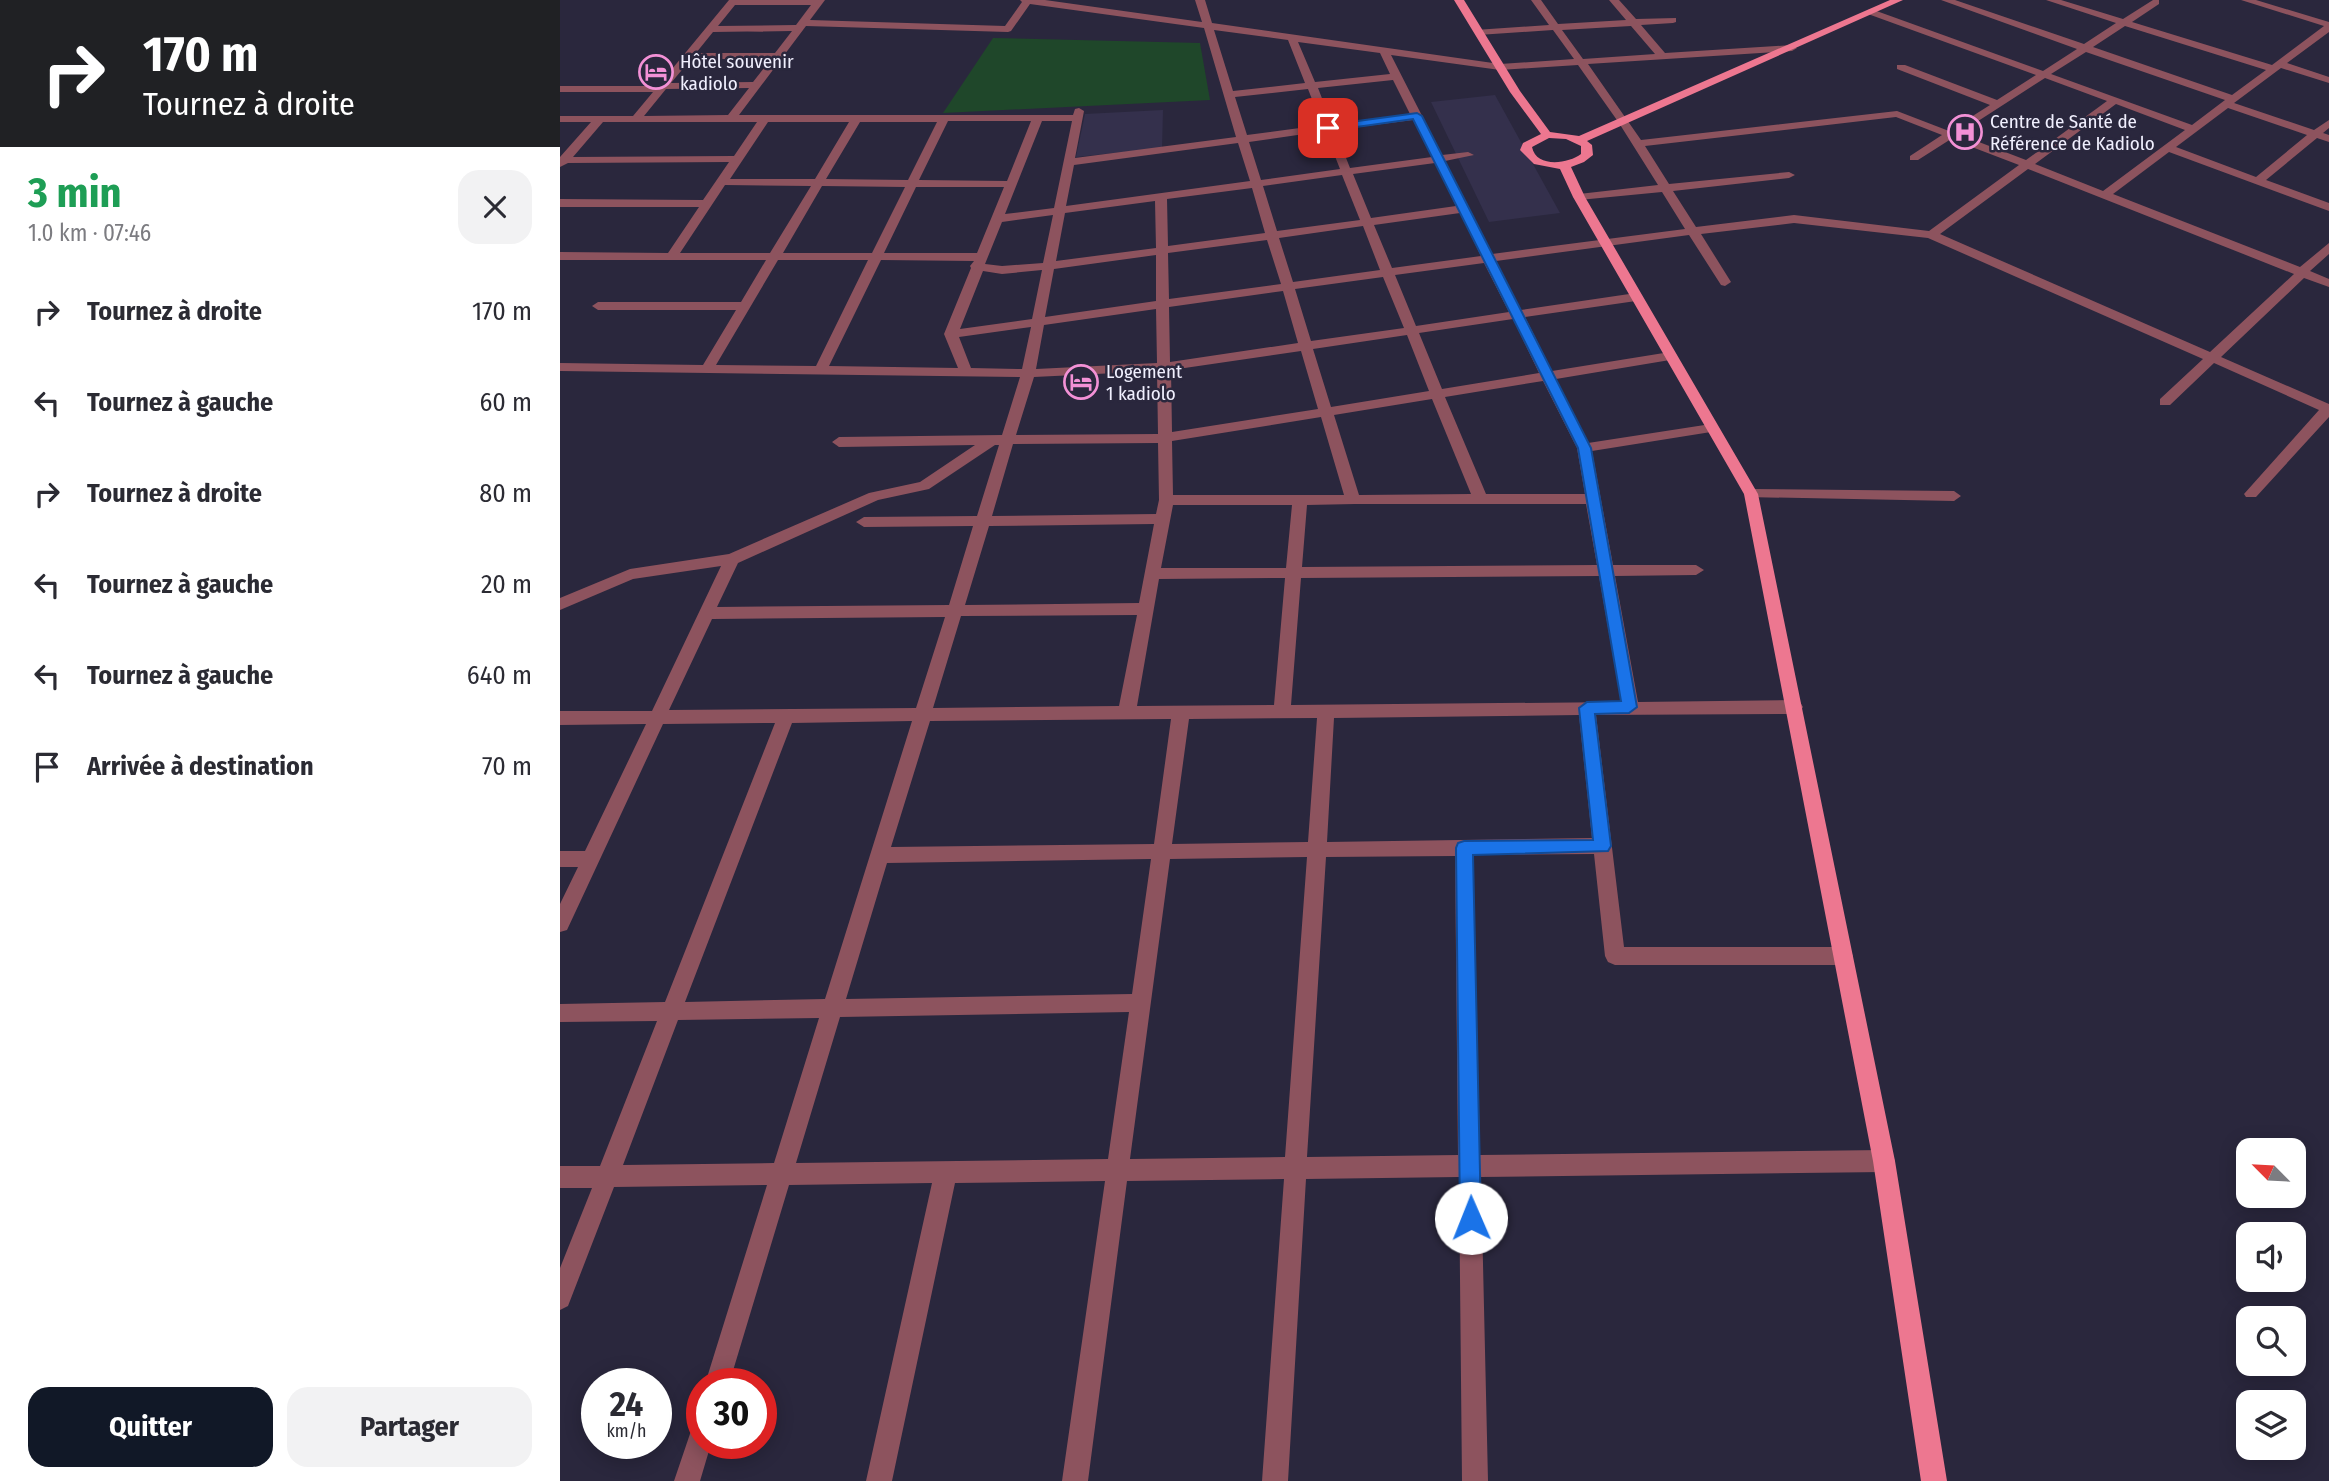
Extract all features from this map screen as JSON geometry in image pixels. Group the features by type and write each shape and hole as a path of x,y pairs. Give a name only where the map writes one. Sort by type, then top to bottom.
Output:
{"main road":[{"path":"1458,0 1547,135"},
{"path":"1580,140 1898,0"},
{"path":"1547,135 1565,135 1580,140 1586,145 1587,155 1582,160 1564,165 1546,164 1528,155 1527,145 1547,135"},
{"path":"1564,165 1578,197 1752,494 1884,1161 1934,1481"}],"street":[{"path":"710,29 801,25 1008,29 1027,0 1500,67 1792,48"},
{"path":"1118,0 1121,13"},
{"path":"1199,0 1353,500"},
{"path":"1536,0 1624,122 1725,282"},
{"path":"1614,0 1662,57"},
{"path":"1946,0 2085,48 2329,139"},
{"path":"2051,0 2329,80"},
{"path":"2246,0 2262,2 2329,26"},
{"path":"636,119 733,1 820,1"},
{"path":"731,119 820,1"},
{"path":"1914,158 2156,2"},
{"path":"1871,12 2194,129"},
{"path":"1478,32 1673,20"},
{"path":"2105,195 2329,26"},
{"path":"1292,37 1480,499"},
{"path":"1384,51 1584,448 1629,707"},
{"path":"688,56 778,56"},
{"path":"1901,67 1998,104"},
{"path":"1229,95 1396,76"},
{"path":"560,89 756,85"},
{"path":"1931,235 2115,100"},
{"path":"1638,144 1898,114 2329,283"},
{"path":"560,119 1038,118 1078,115 1028,373 1000,440 983,520 722,1368"},
{"path":"1069,162 1417,116"},
{"path":"707,369 857,118"},
{"path":"821,370 944,118"},
{"path":"962,364 951,334 978,261 1038,118"},
{"path":"561,161 600,119"},
{"path":"672,256 764,119"},
{"path":"2258,181 2329,123"},
{"path":"2167,148 2329,207"},
{"path":"996,219 1468,155"},
{"path":"561,161 737,159"},
{"path":"1578,197 1789,175"},
{"path":"721,182 1010,184"},
{"path":"1127,712 1166,500 1161,196"},
{"path":"560,204 707,204"},
{"path":"560,256 877,256 978,261 1002,270 1049,266 1463,209"},
{"path":"951,334 1604,242 1794,219 1931,235 2329,409 2252,494"},
{"path":"2165,402 2329,247"},
{"path":"560,367 937,370 962,364 1028,373 1164,367 1636,298"},
{"path":"598,306 745,306"},
{"path":"962,364 983,329"},
{"path":"839,442 1165,438 1670,356"},
{"path":"1584,448 1711,428"},
{"path":"560,604 630,574 732,559 874,496 923,486 1000,440"},
{"path":"1752,494 1954,496"},
{"path":"1166,500 1593,499"},
{"path":"1282,711 1300,500"},
{"path":"864,522 1163,519"},
{"path":"560,924 732,559"},
{"path":"1153,574 1696,570"},
{"path":"706,613 1146,609"},
{"path":"560,718 1794,707"},
{"path":"1587,708 1615,956 1843,956"},
{"path":"1275,1481 1326,710"},
{"path":"1075,1481 1181,712"},
{"path":"560,1298 786,716"},
{"path":"880,855 1602,846"},
{"path":"1464,848 1475,1481"},
{"path":"560,859 590,859"},
{"path":"560,1013 1141,1003"},
{"path":"560,1177 1884,1161"},
{"path":"878,1481 946,1172"},
{"path":"687,1481 694,1459"}],"shaded area":[{"path":"1495,95 1560,213 1489,222 1431,102"},
{"path":"1163,110 1162,148 1076,157 1085,114"}],"green space":[{"path":"993,38 1200,43 1210,100 943,113"}],"place":[{"name":"Hôtel souvenir kadiolo","path":"656,72"},
{"name":"Centre de Santé de Référence de Kadiolo","path":"1965,132"},
{"name":"Logement 1 kadiolo","path":"1081,382"}],"route":[{"path":"1328,128 1417,116 1584,448 1629,707 1587,708 1602,846 1464,848 1471,1218"}]}
